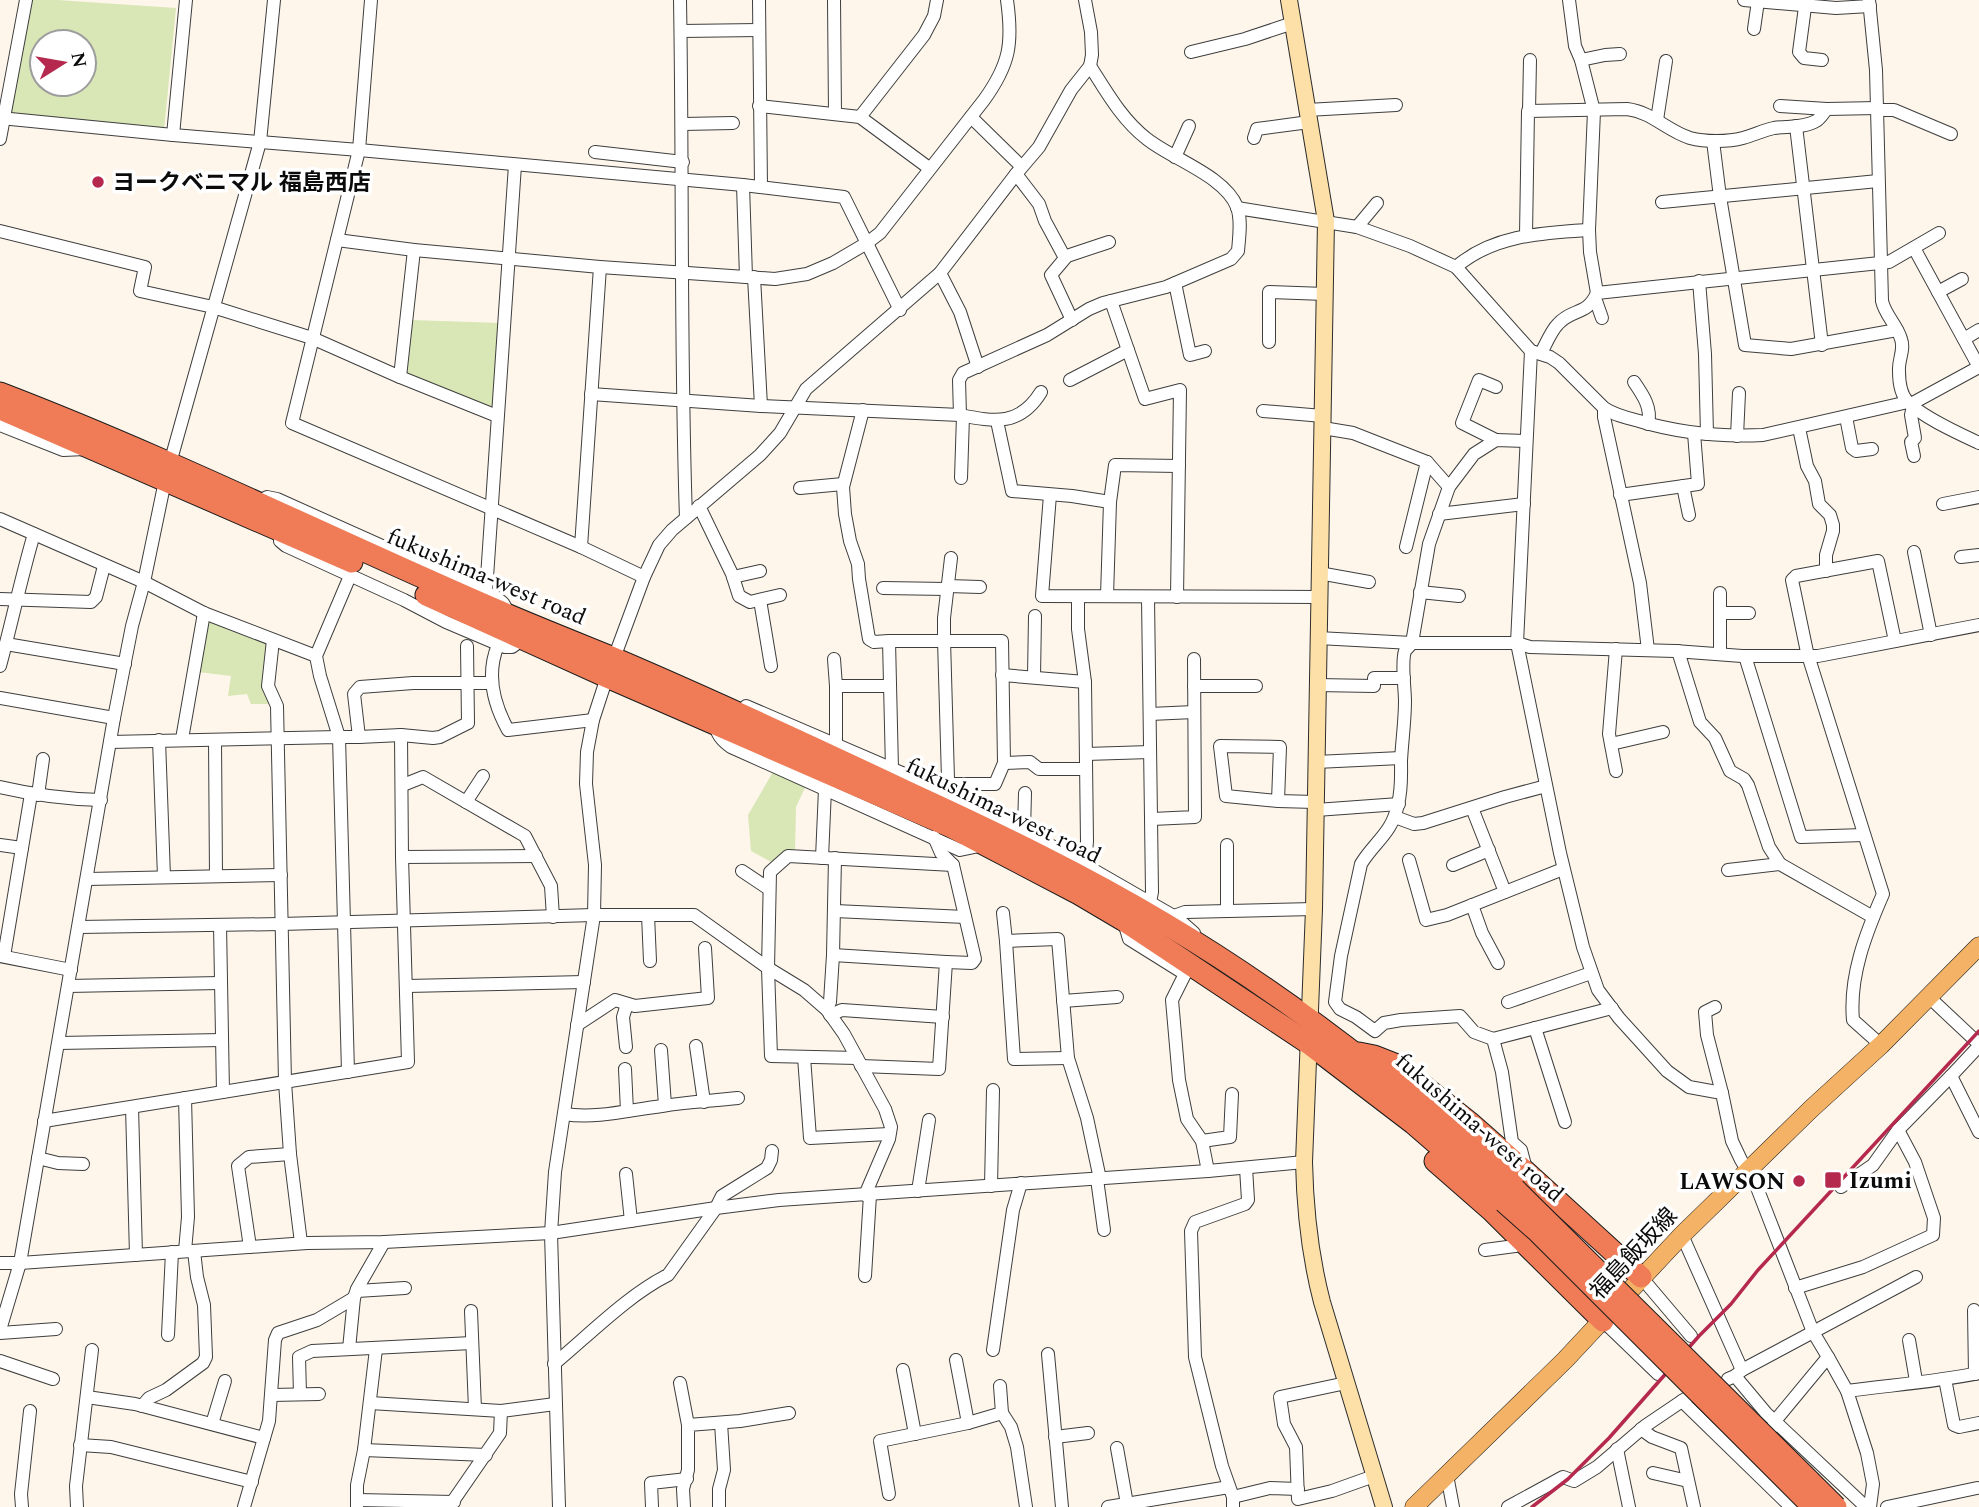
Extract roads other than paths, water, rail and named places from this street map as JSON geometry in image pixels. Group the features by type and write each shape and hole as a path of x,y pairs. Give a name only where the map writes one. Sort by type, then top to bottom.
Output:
{"highway":[{"name":"fukushima-west road","path":"0,393 60,416 282,531 523,639 698,696 1021,844 1200,945 1350,1051 1438,1121 1515,1188 1836,1507"},
{"name":"fukushima-west road","path":"0,408 92,448 258,502 364,552 510,615 714,723 948,826 1123,920 1308,1043 1413,1124 1515,1188 1538,1232 1813,1507"},
{"path":"1413,1124 1420,1144 1432,1158 1491,1210 1603,1321"},
{"path":"1515,1188 1641,1277"}],"main road":[{"name":"福島飯坂線","path":"1415,1507 1565,1360 1682,1235 1881,1045 1979,946"}],"street":[{"path":"0,139 26,0"},
{"path":"173,135 186,0 178,0"},
{"path":"56,1329 0,1331 20,1263 132,626 168,473 260,142 274,0"},
{"path":"371,0 359,150 292,423 582,547 644,577"},
{"path":"680,0 683,124 682,401 686,518"},
{"path":"759,0 761,187"},
{"path":"834,0 835,114"},
{"path":"860,117 930,26 937,0"},
{"path":"337,240 600,267 775,279 807,274 833,263 880,233 996,84 1007,58 1011,37 1007,0"},
{"path":"559,1507 551,1233 555,1172 594,915 594,855 586,776 587,752 593,720 610,668 644,577 659,545 671,530 760,456 780,433 806,390 940,273 1039,147 1071,90 1090,66 1091,32 1085,0"},
{"path":"1289,0 1326,221 1314,909 1304,1163 1308,1233 1314,1270 1384,1507"},
{"path":"1569,0 1575,46 1594,111 1589,230 1596,296 1602,318"},
{"path":"1744,0 1805,6 1870,3 1877,109 1882,301 1884,310 1901,339 1903,348 1899,370 1902,391 1911,404 1933,419 1979,443"},
{"path":"1753,1 1754,29"},
{"path":"1805,6 1799,52 1804,58 1822,60"},
{"path":"1191,52 1245,39 1293,23"},
{"path":"681,31 759,30"},
{"path":"1581,60 1620,54"},
{"path":"1526,235 1530,60"},
{"path":"1657,120 1666,61"},
{"path":"961,478 960,380 963,373 1039,340 1089,309 1175,283 1231,259 1238,251 1237,208 1227,193 1212,178 1137,131 1115,105 1090,66"},
{"path":"1254,138 1257,129 1308,116 1396,105"},
{"path":"760,106 860,117 929,168"},
{"path":"1780,106 1894,110 1951,134"},
{"path":"1529,111 1638,110 1690,138 1713,141 1739,139 1775,128 1815,122 1827,109"},
{"path":"971,117 1019,170 1065,258"},
{"path":"2,118 743,185 844,197 900,310"},
{"path":"683,124 733,123"},
{"path":"1796,125 1822,345"},
{"path":"1175,157 1189,126"},
{"path":"1713,141 1745,345 1791,349 1897,330"},
{"path":"595,152 683,162"},
{"path":"486,592 515,165"},
{"path":"1662,202 1878,181"},
{"path":"743,185 761,406"},
{"path":"1357,227 1377,204"},
{"path":"1237,208 1357,227 1410,246 1456,267 1536,352 1559,363 1612,413 1648,424 1737,436 1763,435 1911,404 1979,367 1914,248"},
{"path":"1456,267 1464,260 1508,240 1526,235 1589,230"},
{"path":"0,231 145,267 140,291 213,307 312,338 496,416"},
{"path":"1722,1093 1689,1087 1667,1071 1598,990 1563,869 1517,643 1527,441 1536,352 1556,326 1571,314 1589,307 1596,296 1699,281 1889,262 1939,233"},
{"path":"1072,320 1051,275 1065,258 1109,242"},
{"path":"400,377 414,250"},
{"path":"582,547 600,267"},
{"path":"940,273 961,312 978,367"},
{"path":"1938,292 1962,279"},
{"path":"1620,495 1698,484 1705,354 1699,281"},
{"path":"1175,283 1190,355 1205,351"},
{"path":"1269,342 1269,292 1325,295"},
{"path":"1111,301 1145,399 1180,390 1177,597"},
{"path":"1964,339 1979,330"},
{"path":"1070,380 1128,350"},
{"path":"1496,387 1479,380 1462,423 1496,440 1527,441"},
{"path":"1634,382 1644,397 1650,414 1648,424"},
{"path":"0,383 49,402 60,416"},
{"path":"591,394 962,416 998,421 1021,413 1033,405 1041,391"},
{"path":"1737,436 1739,393"},
{"path":"1911,404 1914,456"},
{"path":"1604,408 1640,583 1648,650"},
{"path":"863,410 842,497 850,541 858,564 869,639 874,642 1002,640 1004,763 995,784 947,788"},
{"path":"1263,411 1323,422 1427,462 1449,486"},
{"path":"1846,417 1852,448 1856,451 1872,449"},
{"path":"998,421 1012,491 1110,502"},
{"path":"0,425 63,450 92,448"},
{"path":"1799,428 1819,504 1830,515 1833,525 1826,555 1826,571"},
{"path":"1496,440 1474,454 1449,486 1429,544 1412,643 1405,652 1405,720 1399,804 1395,817 1380,842 1368,852 1361,864 1341,956 1335,1002 1340,1009 1374,1031 1384,1023 1401,1020 1460,1016 1474,1032 1493,1040 1612,1008"},
{"path":"1406,547 1427,462"},
{"path":"1107,596 1110,502 1115,465 1179,466"},
{"path":"800,488 844,484"},
{"path":"1683,486 1689,515"},
{"path":"1050,495 1041,596 1318,597"},
{"path":"258,502 267,497 277,499 486,592 503,603 510,615"},
{"path":"1943,504 1979,497"},
{"path":"1439,514 1524,504"},
{"path":"699,506 733,577 739,596 750,602 780,595"},
{"path":"0,519 144,582 204,612 316,656"},
{"path":"282,531 280,541 286,546 446,622 498,645 512,647 523,639"},
{"path":"0,666 34,534"},
{"path":"1914,552 1931,635"},
{"path":"1961,557 1979,555"},
{"path":"947,788 944,618 951,558"},
{"path":"1881,1045 1853,1020 1852,1014 1860,955 1883,894 1807,652 1792,580 1796,576 1878,561 1895,641"},
{"path":"0,599 91,602 96,597 104,566"},
{"path":"733,577 760,571"},
{"path":"1319,573 1369,582"},
{"path":"348,1072 339,737 316,656 350,576"},
{"path":"883,589 980,587"},
{"path":"1420,592 1459,596"},
{"path":"1720,593 1720,654"},
{"path":"1078,597 1078,629 1085,682 1085,865"},
{"path":"1148,597 1152,820 1150,902"},
{"path":"760,600 771,666"},
{"path":"182,739 204,612"},
{"path":"1720,613 1749,613"},
{"path":"1034,677 1035,617"},
{"path":"1318,638 1412,643 1517,643 1530,647 1678,651 1745,656 1810,656 1979,625"},
{"path":"273,640 268,686 277,706 285,1082 290,1154 301,1243"},
{"path":"889,641 892,769"},
{"path":"6,644 125,664"},
{"path":"498,645 492,660 491,683 499,713 508,730 593,720"},
{"path":"110,742 401,735 440,737 468,723 467,646"},
{"path":"1616,649 1609,734 1616,771"},
{"path":"1678,651 1699,722 1715,738 1730,771 1744,779 1748,785 1769,847 1780,864 1873,917"},
{"path":"1745,656 1801,837 1864,835"},
{"path":"834,659 836,744"},
{"path":"1152,820 1195,817 1194,659"},
{"path":"1002,675 1085,682"},
{"path":"1317,685 1374,686 1374,678 1404,678"},
{"path":"359,737 354,694 360,687 413,683 491,683"},
{"path":"836,687 890,686"},
{"path":"1194,686 1256,686"},
{"path":"698,696 710,691 892,769 947,788 1174,916 1198,937 1200,945"},
{"path":"0,698 114,719"},
{"path":"1150,714 1194,712"},
{"path":"714,723 716,733 731,747 960,849 984,845"},
{"path":"1611,744 1663,732"},
{"path":"44,1121 408,1062 401,735"},
{"path":"159,740 164,877"},
{"path":"215,740 216,876"},
{"path":"1278,801 1280,747 1220,746 1226,796 1315,806 1399,804"},
{"path":"1086,754 1150,752"},
{"path":"1316,762 1401,758"},
{"path":"43,759 22,849 6,902 2,956 71,970"},
{"path":"1004,763 1030,762 1038,769 1085,769"},
{"path":"466,802 483,776"},
{"path":"402,785 423,777 526,836 551,886 553,917"},
{"path":"1395,817 1414,824 1423,823 1546,786"},
{"path":"0,787 65,799 101,800"},
{"path":"825,789 835,911 828,1012"},
{"path":"1024,830 1025,793"},
{"path":"1472,807 1505,892"},
{"path":"833,955 972,963 975,959 953,864 941,853 934,837"},
{"path":"0,845 22,849"},
{"path":"1227,845 1227,910"},
{"path":"1453,865 1489,850"},
{"path":"402,857 536,856"},
{"path":"946,962 939,1069 771,1056 768,968 770,872 788,856 953,864"},
{"path":"1409,860 1426,920 1447,915 1563,869"},
{"path":"1728,870 1780,864"},
{"path":"742,870 769,889"},
{"path":"87,879 281,875"},
{"path":"1472,905 1482,933 1498,963"},
{"path":"1174,916 1185,912 1314,909"},
{"path":"835,911 965,917"},
{"path":"1003,914 1014,1059 1068,1058"},
{"path":"648,915 650,961"},
{"path":"79,927 694,915 768,968 804,990 828,1012 844,1034 884,1109 891,1127 868,1195 865,1276"},
{"path":"1123,920 1129,939 1185,974 1172,1000 1179,1080 1187,1119 1202,1141 1208,1171"},
{"path":"220,925 223,1092"},
{"path":"1006,941 1058,939 1068,1058 1087,1118 1099,1179 1104,1230"},
{"path":"577,1025 615,1000 635,1006 708,998 705,948"},
{"path":"1508,1002 1591,973"},
{"path":"407,986 584,982"},
{"path":"68,986 220,983"},
{"path":"1063,1001 1117,997"},
{"path":"1841,1187 1873,1165 1898,1130 1979,1045 1929,997"},
{"path":"626,1047 622,1017 627,1004"},
{"path":"1682,1235 1735,1375 1774,1424 1868,1507 1873,1484 1867,1453 1847,1391 1813,1332 1756,1185 1747,1173 1732,1141 1707,1035 1705,1013 1715,1007"},
{"path":"828,1012 842,1010 943,1017"},
{"path":"1535,1028 1565,1122"},
{"path":"59,1043 222,1040"},
{"path":"1493,1040 1502,1072 1512,1142 1521,1150 1515,1188"},
{"path":"696,1046 704,1102"},
{"path":"661,1050 665,1105"},
{"path":"804,1057 810,1138 890,1134"},
{"path":"625,1069 627,1111"},
{"path":"1951,1076 1978,1124"},
{"path":"991,1186 993,1090"},
{"path":"1202,1141 1230,1137 1232,1094"},
{"path":"169,1335 188,1217 185,1098"},
{"path":"564,1114 583,1117 738,1098"},
{"path":"132,1107 136,1255"},
{"path":"918,1191 929,1120"},
{"path":"1795,1287 1863,1267 1933,1236 1934,1218 1915,1162 1898,1130"},
{"path":"554,1364 616,1312 668,1275 722,1196 767,1168 772,1151"},
{"path":"250,1247 238,1166 249,1157 290,1154"},
{"path":"38,1158 58,1163 83,1164"},
{"path":"0,1263 301,1243 384,1242 551,1233 779,1200 1304,1163"},
{"path":"1232,1497 1195,1356 1191,1231 1195,1222 1245,1204 1248,1200 1246,1168"},
{"path":"626,1174 631,1221"},
{"path":"993,1350 1013,1210 1021,1183"},
{"path":"349,1349 356,1294 384,1242"},
{"path":"1485,1250 1524,1243"},
{"path":"142,1406 149,1398 166,1390 204,1363 206,1357 204,1305 197,1277 184,1252"},
{"path":"1641,1277 1691,1336"},
{"path":"1735,1375 1916,1278"},
{"path":"244,1507 264,1438 272,1395 275,1340 278,1333 317,1320 356,1294 405,1288"},
{"path":"1847,1391 1977,1373 1974,1310"},
{"path":"471,1311 475,1409"},
{"path":"1603,1321 1658,1374"},
{"path":"1909,1340 1916,1381"},
{"path":"300,1394 299,1357 312,1351 472,1343"},
{"path":"376,1349 357,1485 357,1503 451,1504 500,1433 501,1411"},
{"path":"77,1507 76,1486 92,1350"},
{"path":"1048,1354 1062,1507"},
{"path":"1774,1424 1828,1357"},
{"path":"956,1360 968,1423"},
{"path":"0,1361 53,1380"},
{"path":"903,1370 915,1434"},
{"path":"1945,1379 1954,1425 1959,1427 1979,1423"},
{"path":"212,1424 225,1381"},
{"path":"680,1383 688,1425 684,1507"},
{"path":"1346,1383 1280,1397 1284,1424 1296,1447 1298,1499 1332,1491 1374,1476"},
{"path":"1000,1386 1002,1413 1011,1427 1017,1447 1026,1507"},
{"path":"272,1395 319,1394"},
{"path":"87,1397 142,1406 264,1438"},
{"path":"1508,1507 1563,1477 1574,1481 1597,1467 1641,1429 1686,1399 1791,1507"},
{"path":"370,1403 501,1411 555,1404"},
{"path":"22,1507 30,1411"},
{"path":"688,1425 740,1421 789,1413"},
{"path":"889,1494 880,1441 968,1423 1002,1413"},
{"path":"719,1507 719,1489 724,1470 721,1423"},
{"path":"1641,1429 1652,1437 1681,1448 1694,1507"},
{"path":"1055,1437 1088,1433"},
{"path":"80,1445 111,1447 252,1482"},
{"path":"1117,1448 1131,1504"},
{"path":"1617,1449 1629,1507"},
{"path":"364,1450 486,1455"},
{"path":"1654,1473 1688,1481"},
{"path":"1447,1475 1453,1507"},
{"path":"652,1507 651,1483 687,1479"},
{"path":"1888,1507 1978,1488"},
{"path":"1108,1507 1232,1497 1270,1489 1298,1489"}],"railway":[{"path":"1532,1507 1568,1479 1609,1438 1699,1336 1731,1304 1758,1270 1979,1031"}],"place":[{"name":"ヨークベニマル 福島西店","path":"98,182"},
{"name":"Izumi","path":"1833,1180"},
{"name":"LAWSON","path":"1799,1181"}]}
